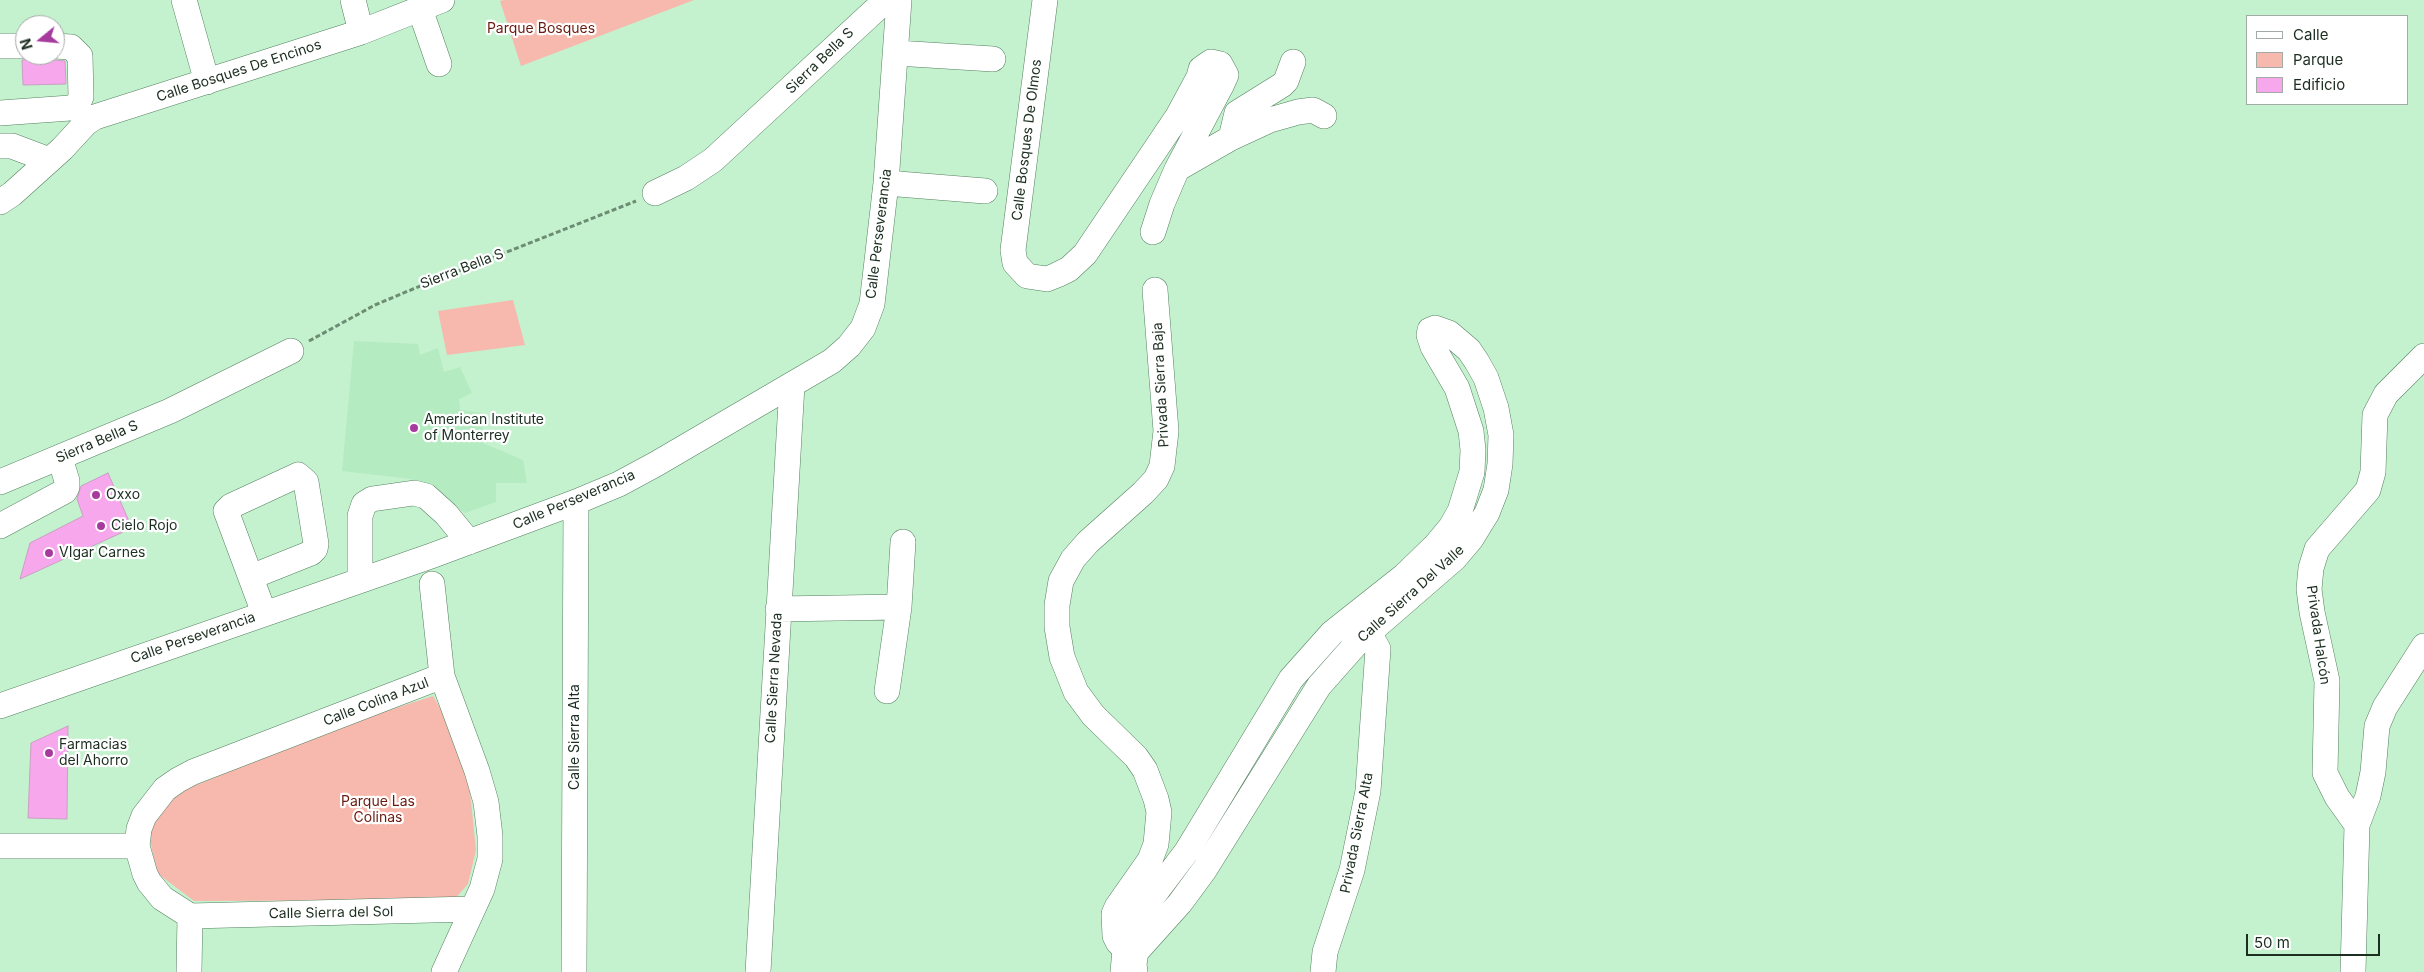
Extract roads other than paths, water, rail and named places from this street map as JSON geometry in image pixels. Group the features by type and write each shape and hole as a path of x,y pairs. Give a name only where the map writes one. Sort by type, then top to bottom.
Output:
{"street":[{"path":"184,0 207,82"},
{"path":"352,0 361,32"},
{"name":"Sierra Bella S","path":"655,194 686,178 713,160 886,0"},
{"name":"Calle Perseverancia","path":"0,706 469,542 576,502 641,472 832,361 849,346 863,328 872,304 886,183 899,0"},
{"name":"Calle Bosques De Olmos","path":"1045,0 1013,250 1015,263 1027,276 1047,278 1068,269 1085,254 1178,116 1210,82 1178,169"},
{"path":"431,5 439,64"},
{"name":"Calle Bosques De Encinos","path":"0,202 12,194 56,155 86,122 95,117 361,32 431,5"},
{"path":"0,46 15,46"},
{"path":"0,113 74,107 81,97 78,52 72,47 65,47"},
{"path":"896,53 994,59"},
{"path":"1231,138 1237,113 1282,85 1286,81 1293,62"},
{"path":"0,146 12,146 56,155 56,109"},
{"path":"1154,232 1162,204 1178,169 1231,138 1285,115 1313,110 1324,116"},
{"path":"886,183 985,191"},
{"name":"Privada Sierra Baja","path":"1130,963 1115,936 1114,914 1144,870 1153,852 1158,827 1158,806 1152,786 1140,764 1126,745 1093,715 1076,692 1062,657 1057,626 1057,605 1061,581 1072,559 1088,542 1143,493 1156,479 1162,466 1166,431 1155,290"},
{"name":"Calle Sierra Del Valle","path":"1435,328 1449,333 1469,350 1486,378 1496,408 1501,435 1500,464 1496,490 1487,513 1471,539 1455,558 1369,633 1333,668 1319,686 1205,868 1180,903 1144,942 1130,963 1134,921 1187,851 1291,680 1332,633 1404,576 1436,545 1451,527 1460,511 1472,472 1473,450 1471,431 1465,406 1457,388 1431,343 1430,332 1435,328"},
{"name":"Sierra Bella S","path":"0,482 170,411 291,351"},
{"name":"Privada Halcón","path":"2357,825 2337,797 2325,773 2326,681 2312,612 2309,589 2310,568 2317,549 2368,490 2373,472 2375,415 2386,394 2424,356"},
{"name":"Calle Sierra Nevada","path":"758,972 792,385"},
{"path":"0,526 65,491 67,487 60,458"},
{"path":"360,580 360,516 364,504 372,499 414,493 426,496 446,514 469,542"},
{"name":"Calle Sierra Alta","path":"574,972 576,502"},
{"path":"887,691 898,607 903,542"},
{"path":"251,577 264,613"},
{"path":"432,584 442,676"},
{"path":"778,609 898,607"},
{"name":"Privada Sierra Alta","path":"1323,972 1325,952 1352,870 1368,791 1378,648 1369,633"},
{"path":"2354,972 2357,825 2368,796 2380,720 2385,707 2424,646"},
{"name":"Calle Colina Azul","path":"190,916 162,898 149,882 137,846 139,829 144,816 165,789 193,772 442,676 477,771 486,802 490,836 490,859 482,889 444,972"},
{"path":"0,846 137,846"},
{"name":"Calle Sierra del Sol","path":"190,916 472,909"},
{"path":"188,972 190,916"}],"place":[{"name":"American Institute of Monterrey","path":"414,428"},
{"name":"Oxxo","path":"96,495"},
{"name":"Cielo Rojo","path":"101,526"},
{"name":"VIgar Carnes","path":"49,553"},
{"name":"Farmacias del Ahorro","path":"49,753"}],"park label":[{"name":"Parque Bosques","path":"541,29"},
{"name":"Parque Las Colinas","path":"378,810"}]}
